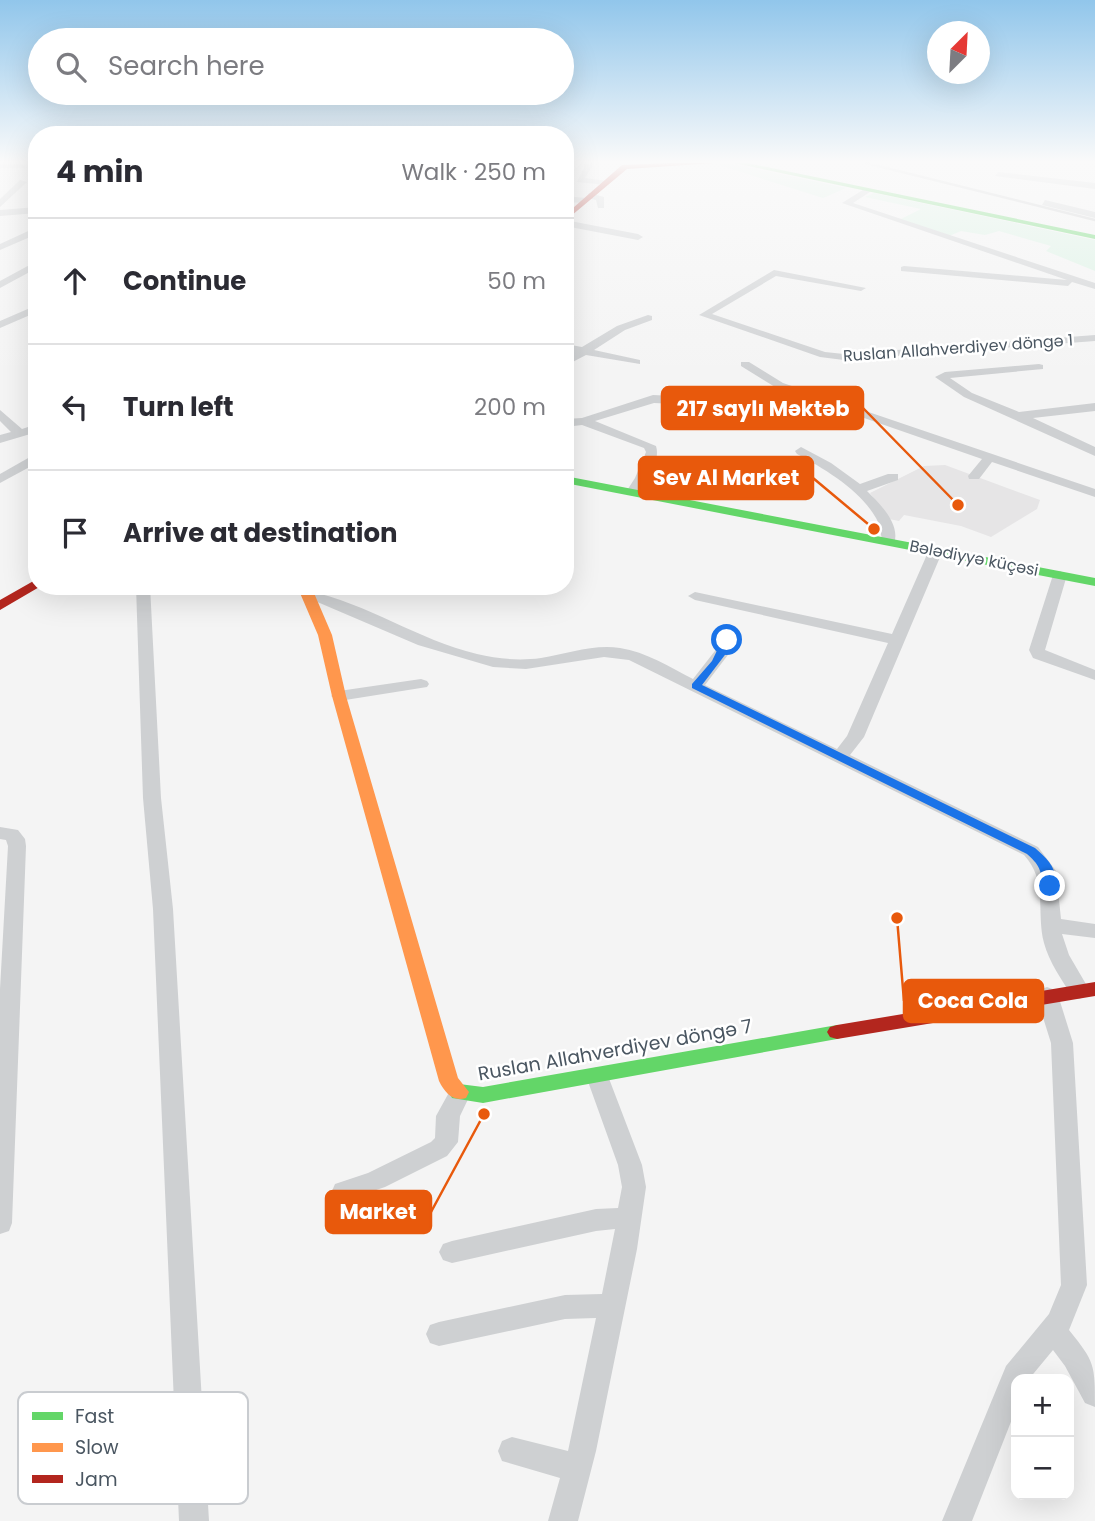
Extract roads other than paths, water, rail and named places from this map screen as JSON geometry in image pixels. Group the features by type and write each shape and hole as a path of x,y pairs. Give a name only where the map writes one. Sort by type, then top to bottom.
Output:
{"main road":[{"name":"Bələdiyyə küçəsi","path":"574,483 633,492 1095,582"},
{"path":"0,606 28,589"},
{"name":"Ruslan Allahverdiyev döngə 7","path":"308,595 325,635 339,696 449,1081 460,1093 483,1095 1087,990"}],"street":[{"path":"6,234 28,237"},
{"path":"0,247 28,234"},
{"path":"632,234 638,237"},
{"path":"936,234 1079,283 1095,286"},
{"path":"0,285 28,269"},
{"path":"904,269 1079,283"},
{"name":"Ruslan Allahverdiyev döngə 1","path":"861,288 774,274 704,315 824,355 844,357 1095,338"},
{"path":"0,325 28,312"},
{"path":"574,356 621,328 648,318"},
{"path":"574,349 636,362"},
{"path":"745,364 779,385 1095,493"},
{"path":"1039,367 941,377 968,395 1077,440 1095,452"},
{"path":"574,422 653,399 716,402"},
{"path":"1018,416 1095,407"},
{"path":"0,414 19,433"},
{"path":"583,421 650,446 652,452 633,492"},
{"path":"0,439 28,430"},
{"path":"1077,440 1095,439"},
{"path":"801,452 825,463 856,490 885,519 891,532 890,541"},
{"path":"974,476 989,458"},
{"path":"0,479 28,467"},
{"path":"856,490 893,477"},
{"path":"840,756 855,737 936,550"},
{"path":"1060,575 1037,650 1039,655 1047,659 1095,675"},
{"path":"143,595 150,773 163,909 187,1392"},
{"path":"317,595 397,631 477,658 532,664 615,652 634,656 1031,851 1043,861 1049,872 1050,925 1056,948 1087,990"},
{"path":"695,596 897,639"},
{"path":"696,686 726,647 724,635"},
{"path":"339,696 421,684"},
{"path":"0,833 11,834 16,839 17,846 0,1223"},
{"path":"1050,925 1095,931"},
{"path":"957,1521 1016,1375 1029,1356 1063,1319 1071,1302 1074,1285 1066,1167 1062,1043 1047,995"},
{"path":"563,1521 578,1468 634,1188 631,1165 597,1076"},
{"path":"344,1191 376,1180 439,1149 446,1142 448,1116 460,1093"},
{"path":"452,1252 596,1220 629,1218"},
{"path":"439,1334 565,1307 612,1306"},
{"path":"1053,1331 1075,1357 1095,1394"},
{"path":"512,1451 578,1468"}],"place":[{"name":"217 saylı Məktəb","path":"958,505"},
{"name":"Sev Al Market","path":"874,529"},
{"name":"Coca Cola","path":"897,918"},
{"name":"Market","path":"484,1114"}]}
